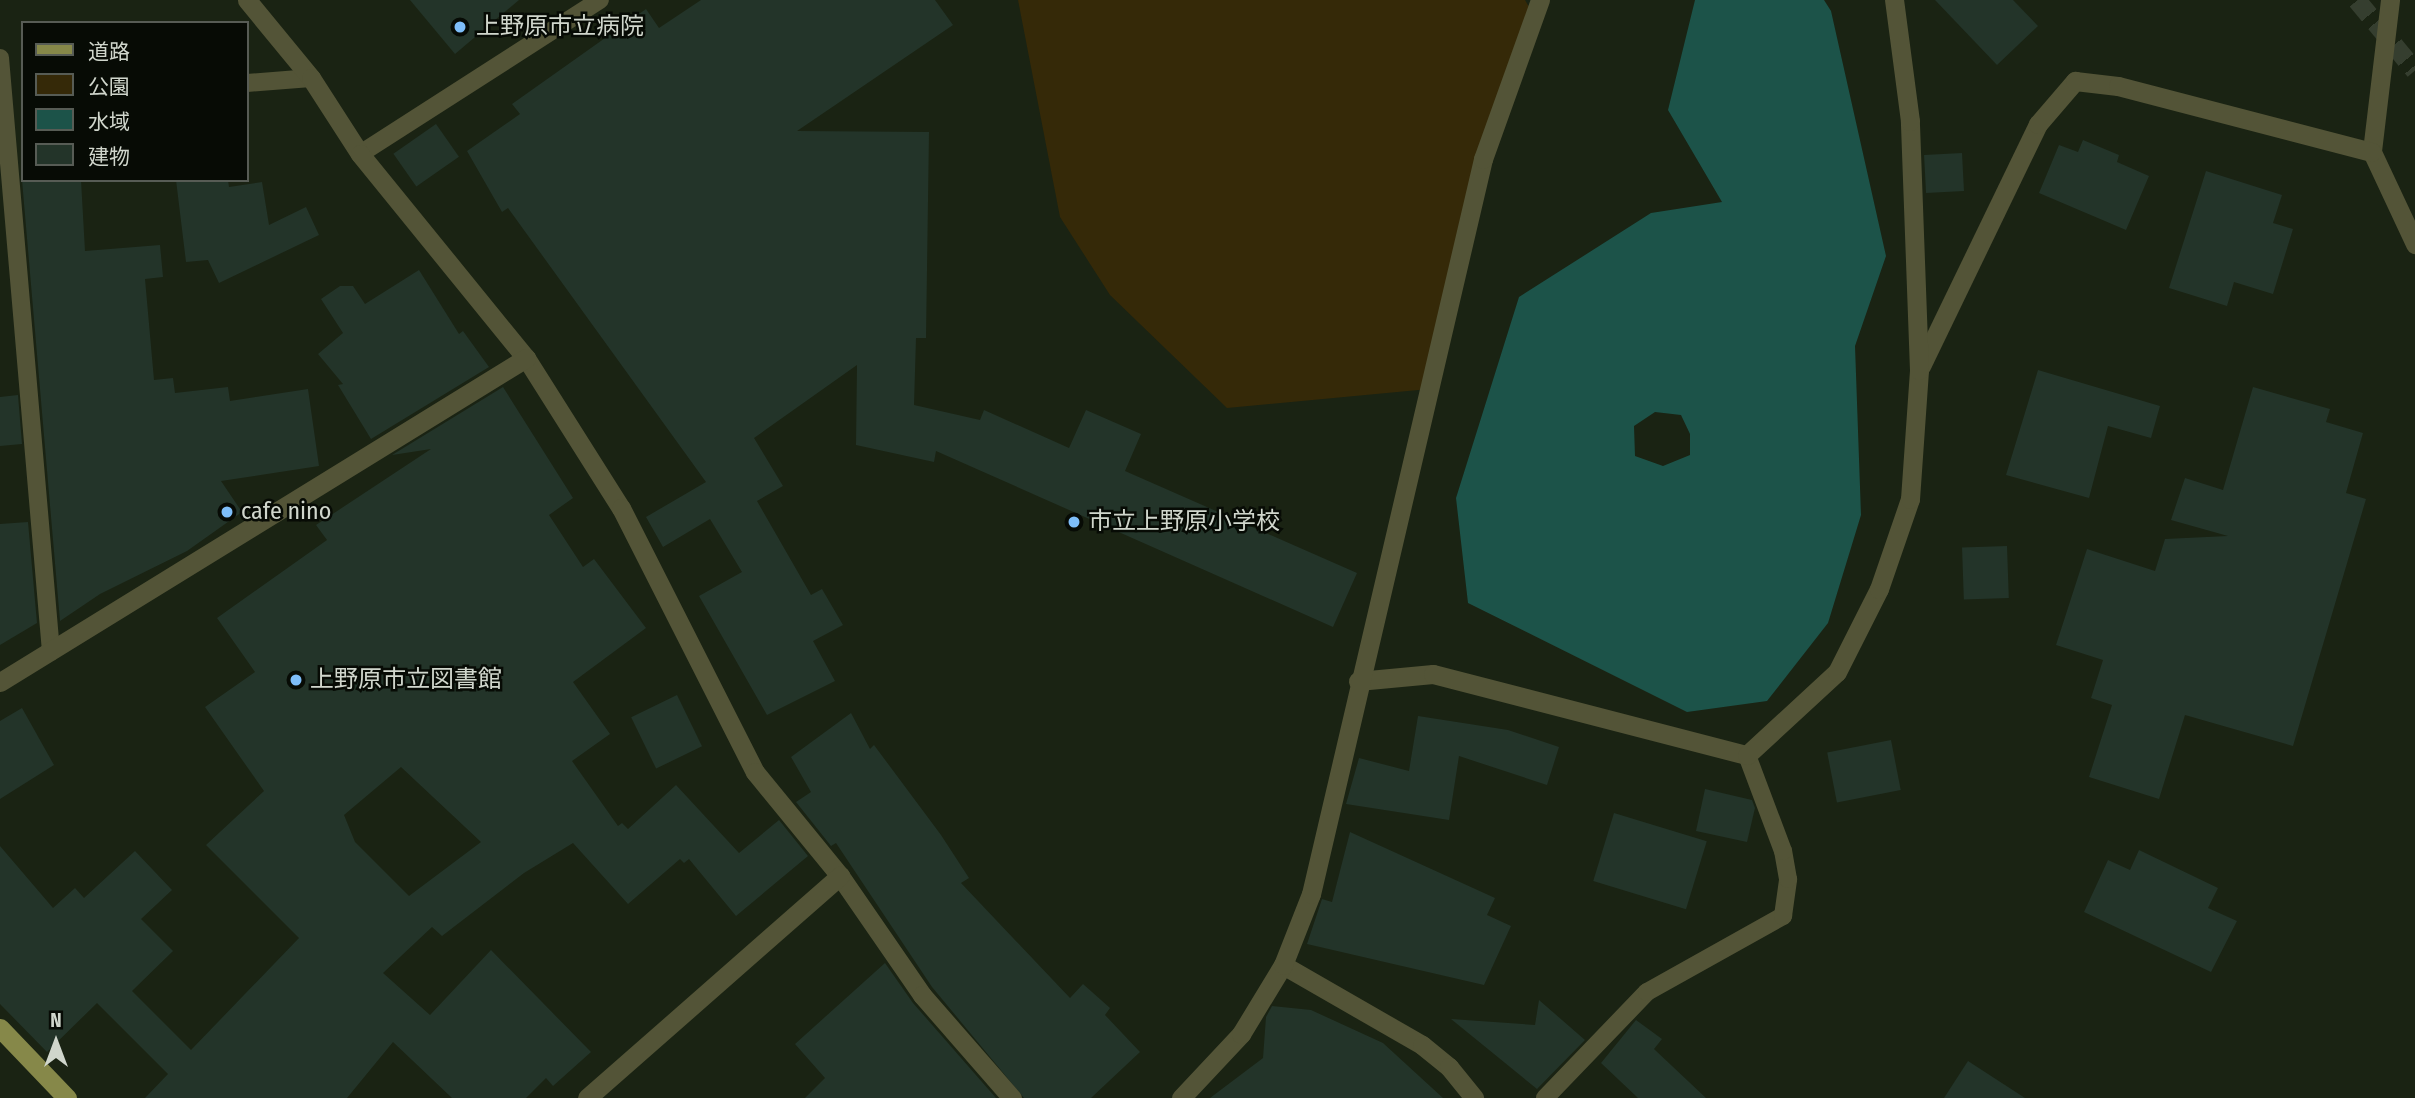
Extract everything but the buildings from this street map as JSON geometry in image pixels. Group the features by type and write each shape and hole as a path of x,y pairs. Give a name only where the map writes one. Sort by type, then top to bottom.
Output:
{"main road":[{"path":"0,1028 67,1098"}],"street":[{"path":"247,0 311,78 360,154 526,358 621,508 755,772 840,876 922,995 1012,1098"},
{"path":"1181,1098 1241,1034 1283,965 1311,894 1358,681 1395,547 1483,159 1540,0"},
{"path":"1358,681 1433,674 1747,755 1837,672 1879,589 1910,499 1919,370 1910,121 1895,0"},
{"path":"2390,0 2372,152 2415,244"},
{"path":"1919,370 2039,124 2075,81 2118,86 2372,152"},
{"path":"0,682 526,358"},
{"path":"587,1098 840,876"},
{"path":"1283,965 1422,1045 1449,1067 1474,1098"}],"lane":[{"path":"360,154 600,0"},
{"path":"0,58 10,101 51,652"},
{"path":"248,83 311,78"},
{"path":"1545,1098 1647,992 1783,916 1788,879 1783,851 1747,755"}],"green space":[{"path":"1018,0 1525,0 1536,19 1483,159 1429,389 1227,408 1110,295 1060,217"}],"water":[{"path":"1695,0 1824,0 1831,11 1886,256 1855,346 1861,515 1828,623 1767,701 1687,712 1468,603 1456,498 1519,297 1651,213 1722,202 1668,110","holes":["1655,412 1681,415 1690,434 1690,455 1663,466 1635,456 1634,426"]}],"tunnel":[{"path":"2357,0 2415,70"}],"place":[{"name":"上野原市立病院","path":"460,27"},
{"name":"cafe nino","path":"227,512"},
{"name":"市立上野原小学校","path":"1074,522"},
{"name":"上野原市立図書館","path":"296,680"}]}
